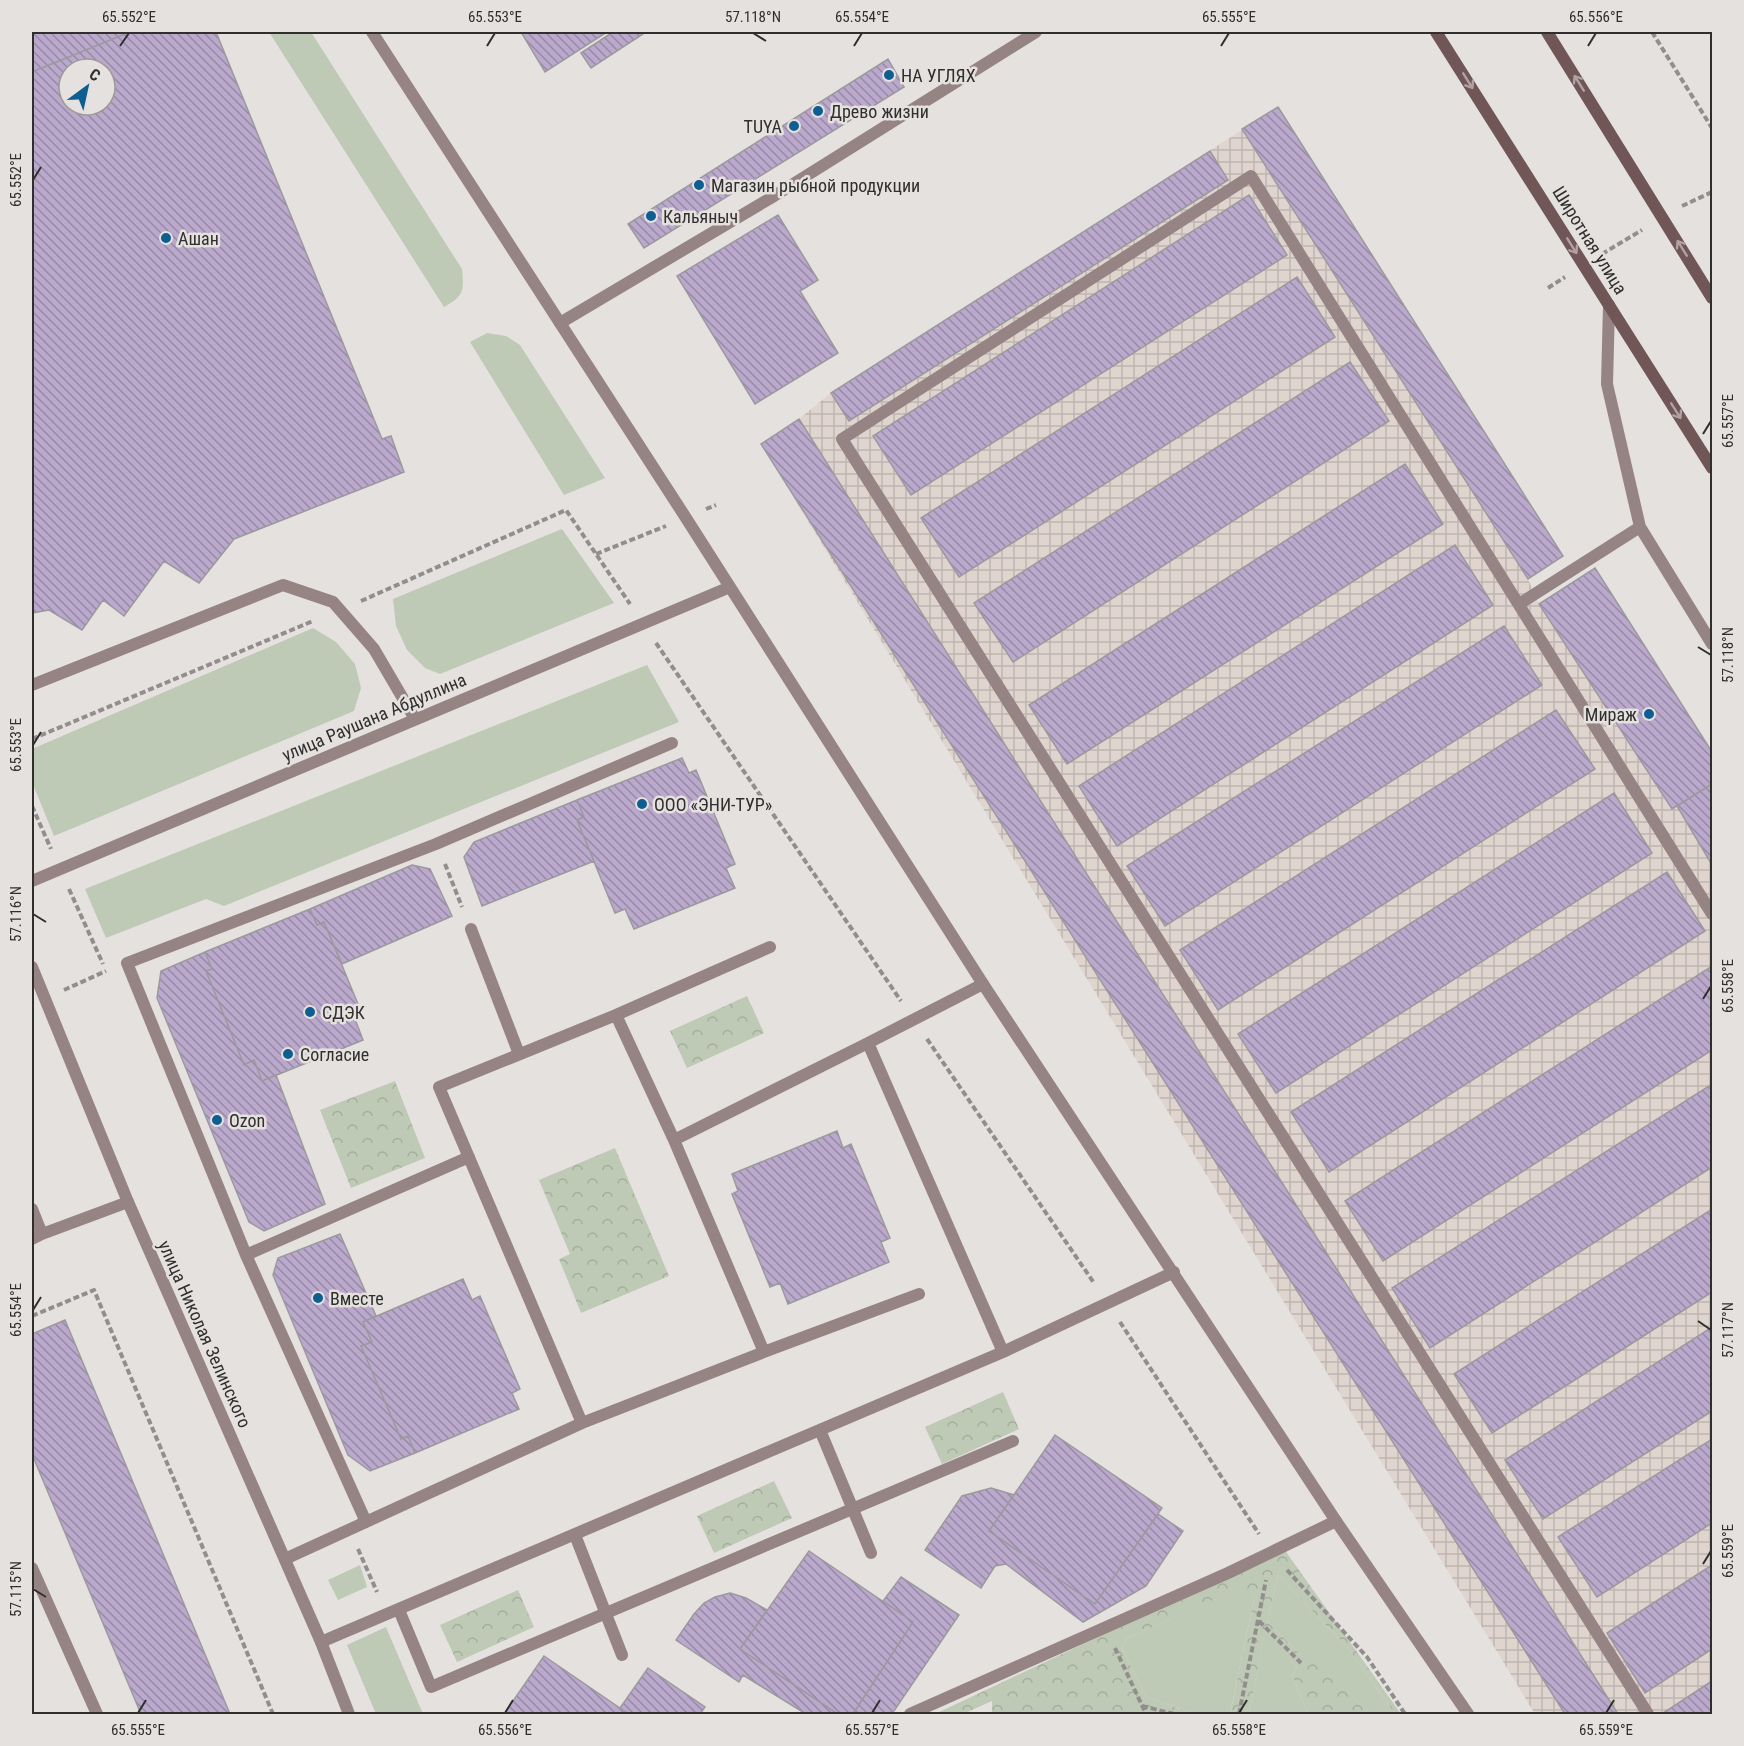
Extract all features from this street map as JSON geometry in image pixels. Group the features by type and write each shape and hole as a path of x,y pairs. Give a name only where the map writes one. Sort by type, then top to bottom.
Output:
{"main road":[{"name":"Широтная улица","path":"1437,32 1713,468"},
{"path":"1546,32 1713,298"}],"street":[{"path":"372,32 983,984 1336,1521 1468,1714"},
{"path":"560,322 774,196 1036,32"},
{"path":"1648,1714 842,439 1251,176 1713,914"},
{"path":"1610,304 1607,384 1640,527 1713,644"},
{"path":"1520,604 1640,527"},
{"path":"32,685 284,585 333,602 374,649 415,718"},
{"name":"улица Раушана Абдуллина","path":"32,882 415,718 730,587"},
{"path":"366,1522 246,1255 128,963 436,844 672,743"},
{"path":"471,929 519,1054"},
{"path":"582,1423 439,1086 616,1015 770,947"},
{"name":"улица Николая Зелинского","path":"32,967 128,1202 321,1642 349,1714"},
{"path":"674,1140 983,984"},
{"path":"616,1015 674,1140 764,1352"},
{"path":"868,1043 1003,1353"},
{"path":"246,1255 469,1157"},
{"path":"32,1209 37,1237 128,1202"},
{"path":"321,1642 1003,1353 1173,1272"},
{"path":"285,1559 582,1423 919,1294"},
{"path":"820,1431 871,1553"},
{"path":"399,1610 431,1687 1013,1441"},
{"path":"910,1714 1272,1553 1336,1521"},
{"path":"575,1535 622,1655"},
{"path":"32,1568 97,1714"}],"path":[{"path":"1652,32 1713,128"},
{"path":"1548,288 1687,203 1713,192"},
{"path":"596,554 717,505"},
{"path":"32,739 340,610 566,510 1107,1303 1272,1553 1367,1657 1405,1714"},
{"path":"32,806 106,971 45,999"},
{"path":"436,844 471,929"},
{"path":"32,1316 94,1290 273,1714"},
{"path":"1239,1714 1272,1553"},
{"path":"1258,1621 1301,1663"},
{"path":"1110,1640 1146,1714"},
{"path":"1142,1706 1173,1714"}],"shaded area":[{"path":"1278,107 1563,556 1528,579 1539,604 1671,809 1712,784 1712,1714 1535,1714 761,444 799,419 831,393"}],"green space":[{"path":"269,32 311,32 462,269 463,283 456,300 444,307"},
{"path":"487,333 506,336 520,345 605,478 564,495 470,342"},
{"path":"562,529 614,603 440,674 425,668 407,650 396,626 393,599"},
{"path":"313,628 336,642 355,664 361,688 354,711 54,836 32,782 32,749"},
{"path":"647,665 679,722 224,906 206,899 106,938 85,889"},
{"path":"747,996 764,1033 687,1068 670,1031"},
{"path":"395,1081 425,1158 351,1188 320,1110"},
{"path":"615,1148 669,1276 581,1313 559,1259 570,1254 539,1180"},
{"path":"1003,1392 1019,1429 942,1464 925,1427"},
{"path":"774,1481 792,1518 714,1553 697,1516"},
{"path":"1284,1549 1401,1714 1395,1714 1348,1648 1278,1575 1267,1621 1304,1658 1310,1649 1369,1714 1308,1714 1292,1675 1297,1667 1264,1636 1249,1714 1230,1714 1255,1594 1242,1587 1126,1639 1122,1648 1146,1697 1196,1714 990,1714 992,1713 992,1701 963,1714 935,1714"},
{"path":"360,1565 367,1587 338,1600 328,1580"},
{"path":"1278,1575 1348,1648 1395,1714 1369,1714 1310,1650 1304,1658 1267,1621"},
{"path":"1243,1586 1255,1594 1230,1714 1196,1714 1146,1697 1122,1648 1126,1639"},
{"path":"518,1590 534,1627 457,1662 440,1625"},
{"path":"386,1627 423,1714 376,1714 347,1645"},
{"path":"1264,1635 1297,1667 1292,1675 1308,1714 1249,1714"}],"building":[{"path":"32,32 130,32 69,57 57,57 57,62 32,72"},
{"name":"Ашан","path":"130,32 216,32 382,439 391,436 404,472 234,539 199,583 164,561 124,616 103,600 82,630 49,610 32,613 32,72 57,62 57,117 117,117 117,57 69,57"},
{"path":"521,32 607,32 545,72"},
{"path":"613,32 646,32 591,68 581,53"},
{"path":"888,59 904,87 644,248 628,224"},
{"path":"1278,107 1563,556 1528,579 1242,129"},
{"path":"1210,151 1228,180 849,421 831,393"},
{"path":"1249,195 1287,255 911,495 873,436"},
{"path":"778,215 818,280 800,291 838,353 755,404 677,276"},
{"path":"1297,277 1335,337 959,577 921,518"},
{"path":"1350,362 1389,421 1013,662 974,603"},
{"path":"799,419 1618,1714 1565,1714 761,444"},
{"path":"1405,464 1443,524 1067,764 1029,705"},
{"path":"1455,545 1493,605 1117,846 1079,786"},
{"name":"Мираж","path":"1595,568 1712,752 1712,784 1672,809 1539,604"},
{"path":"1504,626 1542,685 1165,926 1127,866"},
{"path":"1556,710 1595,769 1218,1010 1180,950"},
{"path":"682,758 689,773 696,770 735,864 726,868 735,888 634,929 625,909 615,913 577,820 584,817 577,800"},
{"path":"1712,784 1712,865 1677,806"},
{"path":"1614,793 1652,853 1276,1093 1238,1034"},
{"path":"577,800 584,817 577,820 594,861 482,906 464,857 474,842"},
{"path":"412,865 430,869 452,916 342,964 324,922 317,925 310,909"},
{"path":"1667,872 1705,931 1329,1172 1291,1112"},
{"path":"310,909 317,925 324,922 363,1016 355,1019 363,1040 262,1081 254,1060 244,1065 206,971 212,969 205,952"},
{"path":"205,952 212,969 206,971 244,1065 254,1060 262,1081 276,1075 325,1204 264,1231 249,1222 157,998 161,971"},
{"path":"1712,966 1712,1050 1383,1261 1345,1201"},
{"path":"1712,1084 1712,1167 1430,1348 1392,1288"},
{"path":"837,1131 843,1148 851,1144 890,1238 881,1242 889,1262 788,1304 780,1283 770,1287 732,1194 738,1191 732,1174"},
{"path":"1712,1209 1712,1292 1492,1433 1454,1374"},
{"path":"340,1234 376,1316 363,1322 372,1342 361,1346 401,1439 408,1436 415,1453 370,1471 348,1455 273,1275 278,1258"},
{"path":"463,1279 472,1300 480,1296 520,1389 512,1393 519,1409 415,1453 408,1436 401,1439 361,1346 372,1342 363,1322"},
{"path":"65,1320 230,1714 141,1714 32,1454 32,1334"},
{"path":"1712,1327 1712,1411 1543,1519 1505,1460"},
{"path":"1055,1435 1162,1508 1095,1604 989,1531"},
{"path":"1712,1439 1712,1523 1597,1597 1558,1537"},
{"path":"991,1488 1014,1495 989,1531 1095,1604 1158,1514 1183,1531 1146,1586 1083,1622 1006,1564 995,1566 981,1588 925,1550 962,1496"},
{"path":"809,1551 913,1622 853,1714 838,1714 740,1649"},
{"path":"1712,1565 1712,1649 1645,1693 1607,1633"},
{"path":"901,1577 959,1615 894,1711 886,1714 853,1714 913,1622 883,1601"},
{"path":"730,1593 746,1598 767,1610 740,1649 838,1714 806,1714 743,1675 739,1682 676,1640 704,1603"},
{"path":"544,1656 620,1708 629,1714 504,1714"},
{"path":"648,1668 705,1707 700,1714 629,1714 620,1708"},
{"path":"1712,1681 1712,1714 1663,1713"}],"place":[{"name":"НА УГЛЯХ","path":"889,75"},
{"name":"Древо жизни","path":"818,111"},
{"name":"TUYA","path":"794,126"},
{"name":"Магазин рыбной продукции","path":"699,185"},
{"name":"Кальяныч","path":"651,216"},
{"name":"Ашан","path":"166,238"},
{"name":"Мираж","path":"1649,714"},
{"name":"ООО «ЭНИ-ТУР»","path":"642,804"},
{"name":"СДЭК","path":"310,1012"},
{"name":"Согласие","path":"288,1054"},
{"name":"Ozon","path":"217,1120"},
{"name":"Вместе","path":"318,1298"}]}
